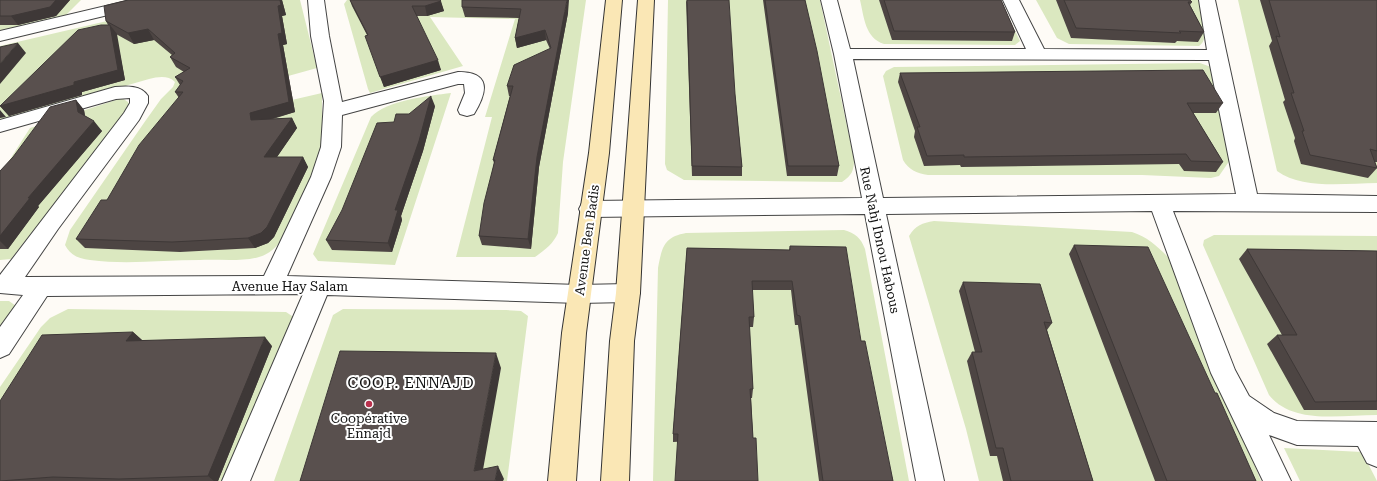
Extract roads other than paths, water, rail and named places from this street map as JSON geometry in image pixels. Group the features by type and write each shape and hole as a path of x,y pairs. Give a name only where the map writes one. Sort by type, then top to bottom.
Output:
{"main road":[{"name":"Avenue Ben Badis","path":"562,481 579,294 599,153 614,0"},
{"path":"615,481 622,341 628,293 634,208 635,160 646,0"}],"street":[{"path":"66,20 89,0"},
{"path":"0,36 152,0"},
{"path":"272,286 321,177 331,147 333,101 320,36 316,0"},
{"name":"Rue Nahj Ibnou Habous","path":"829,0 843,54 930,481"},
{"path":"1011,0 1038,55"},
{"path":"1207,0 1216,55 1248,202"},
{"path":"843,54 1216,55"},
{"path":"332,111 458,78 468,78 475,82 474,93 466,110"},
{"path":"0,126 115,93 136,93 139,96 139,103 132,116 4,284"},
{"path":"590,209 1248,202 1377,204"},
{"path":"1160,203 1224,373 1277,481"},
{"name":"Avenue Hay Salam","path":"4,284 41,287 319,285 579,294 628,293"},
{"path":"236,481 319,285"},
{"path":"0,347 41,287"},
{"path":"1240,404 1266,422 1297,433 1373,441"}],"place":[{"name":"Coopérative Ennajd","path":"369,404"}],"district":[{"name":"COOP. ENNAJD","path":"411,383"}]}
